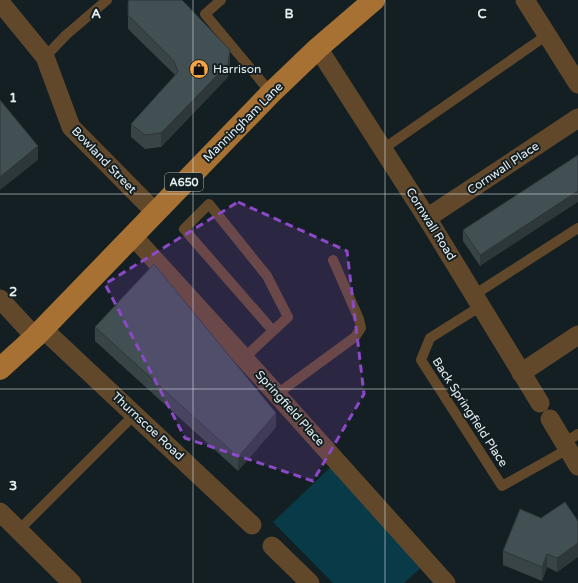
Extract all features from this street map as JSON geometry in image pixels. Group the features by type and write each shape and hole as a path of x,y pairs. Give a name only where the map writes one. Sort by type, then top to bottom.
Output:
{"main road":[{"name":"Manningham Lane","path":"0,369 98,272 132,235 271,93 318,48 374,0"}],"street":[{"path":"525,0 578,84"},
{"name":"Bowland Street","path":"0,2 45,57 71,127 155,212"},
{"name":"Cornwall Road","path":"318,48 427,218 540,403"},
{"name":"Cornwall Place","path":"427,218 578,118"},
{"name":"Springfield Place","path":"132,235 446,583"},
{"name":"Thurnscoe Road","path":"0,299 135,414 252,525"},
{"path":"522,372 578,335"},
{"path":"550,419 570,442 578,466"},
{"path":"0,512 72,583"},
{"path":"272,546 310,583"}],"lane":[{"path":"45,57 66,35 107,0"},
{"path":"221,0 204,14 271,93"},
{"path":"383,149 547,35"},
{"path":"244,358 272,330 288,317 267,276 209,204 184,229 272,330"},
{"path":"478,300 578,228"},
{"path":"277,394 354,336 361,328 359,319 333,260"},
{"name":"Back Springfield Place","path":"478,300 430,338 421,360 502,486 570,442"},
{"path":"19,530 135,414"}],"highlighted area":[{"path":"238,202 347,251 364,394 313,481 185,438 105,284"}],"shaded area":[{"path":"332,466 424,565 404,583 333,583 273,522"}],"building":[{"name":"Harrison","path":"129,0 182,0 230,50 228,64 161,133 145,135 131,124 178,72 174,61 128,15"},
{"path":"0,100 38,146 0,177"},
{"path":"578,155 578,191 480,255 463,230"},
{"path":"154,264 276,413 238,457 95,327"},
{"path":"565,502 578,521 578,543 557,558 547,554 542,567 503,551 520,509 541,518"}],"place":[{"name":"Harrison","path":"199,69"}]}
